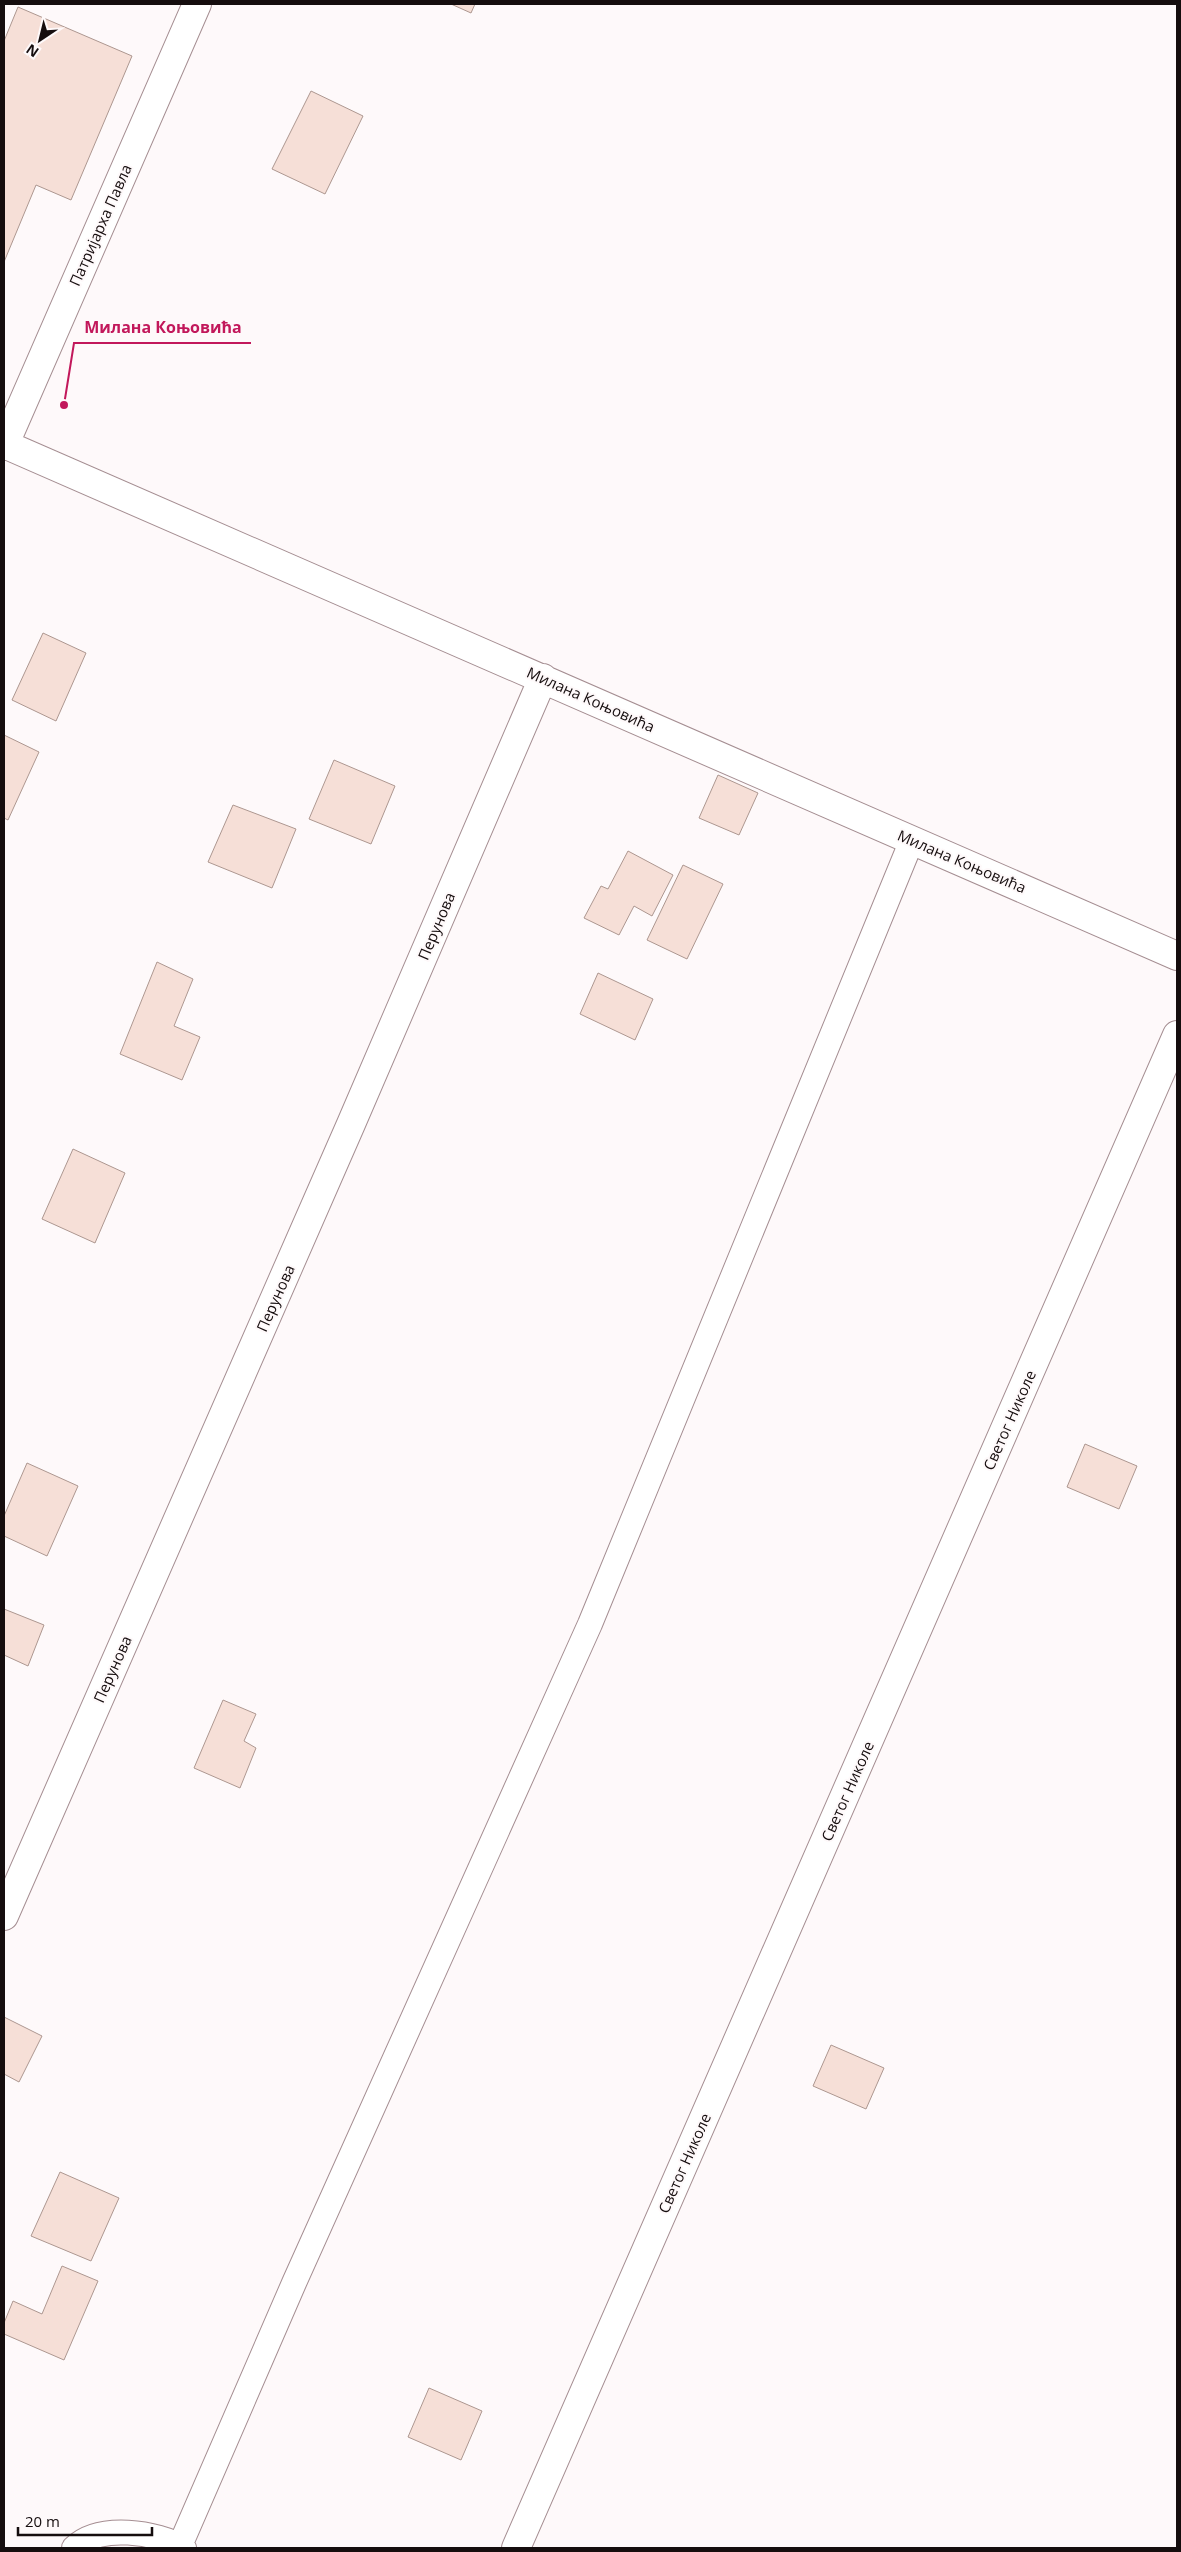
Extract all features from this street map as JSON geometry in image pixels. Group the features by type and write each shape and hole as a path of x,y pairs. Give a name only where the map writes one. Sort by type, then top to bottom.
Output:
{"street":[{"name":"Патријарха Павла","path":"4,445 197,4"},
{"name":"Милана Коњовића","path":"4,445 543,678 1177,956"},
{"name":"Перунова","path":"4,1916 351,1124 543,678"},
{"name":"Светог Николе","path":"516,2548 1177,1035"}],"lane":[{"path":"74,2548 95,2537 119,2531 139,2533 181,2547 302,2265 590,1624 912,840"}],"building":[{"path":"451,4 475,4 471,13"},
{"path":"18,7 132,56 71,200 36,185 4,262 4,41"},
{"path":"311,91 363,116 325,194 272,169"},
{"path":"43,633 86,653 56,721 12,700"},
{"path":"4,735 39,752 8,820 4,818"},
{"path":"334,760 395,786 371,844 309,819"},
{"path":"718,775 758,793 739,835 699,818"},
{"path":"233,805 296,829 272,888 208,862"},
{"path":"628,851 673,875 652,916 634,906 619,935 584,918 601,886 608,889"},
{"path":"683,865 723,884 687,959 647,940"},
{"path":"157,962 193,979 174,1026 200,1037 182,1080 120,1054"},
{"path":"598,973 653,999 635,1040 580,1014"},
{"path":"73,1149 125,1173 95,1243 42,1219"},
{"path":"1085,1444 1137,1466 1119,1509 1067,1487"},
{"path":"27,1463 78,1486 47,1556 4,1536 4,1516"},
{"path":"4,1609 44,1625 28,1666 4,1655"},
{"path":"223,1700 256,1714 244,1741 256,1748 240,1788 194,1768"},
{"path":"4,2017 42,2036 19,2082 4,2074"},
{"path":"831,2045 884,2068 866,2109 813,2086"},
{"path":"60,2172 119,2198 91,2261 31,2236"},
{"path":"62,2266 98,2281 64,2360 4,2334 4,2323 13,2301 42,2314"},
{"path":"429,2388 482,2411 461,2460 408,2437"}],"place":[{"name":"Милана Коњовића","path":"64,405"}]}
